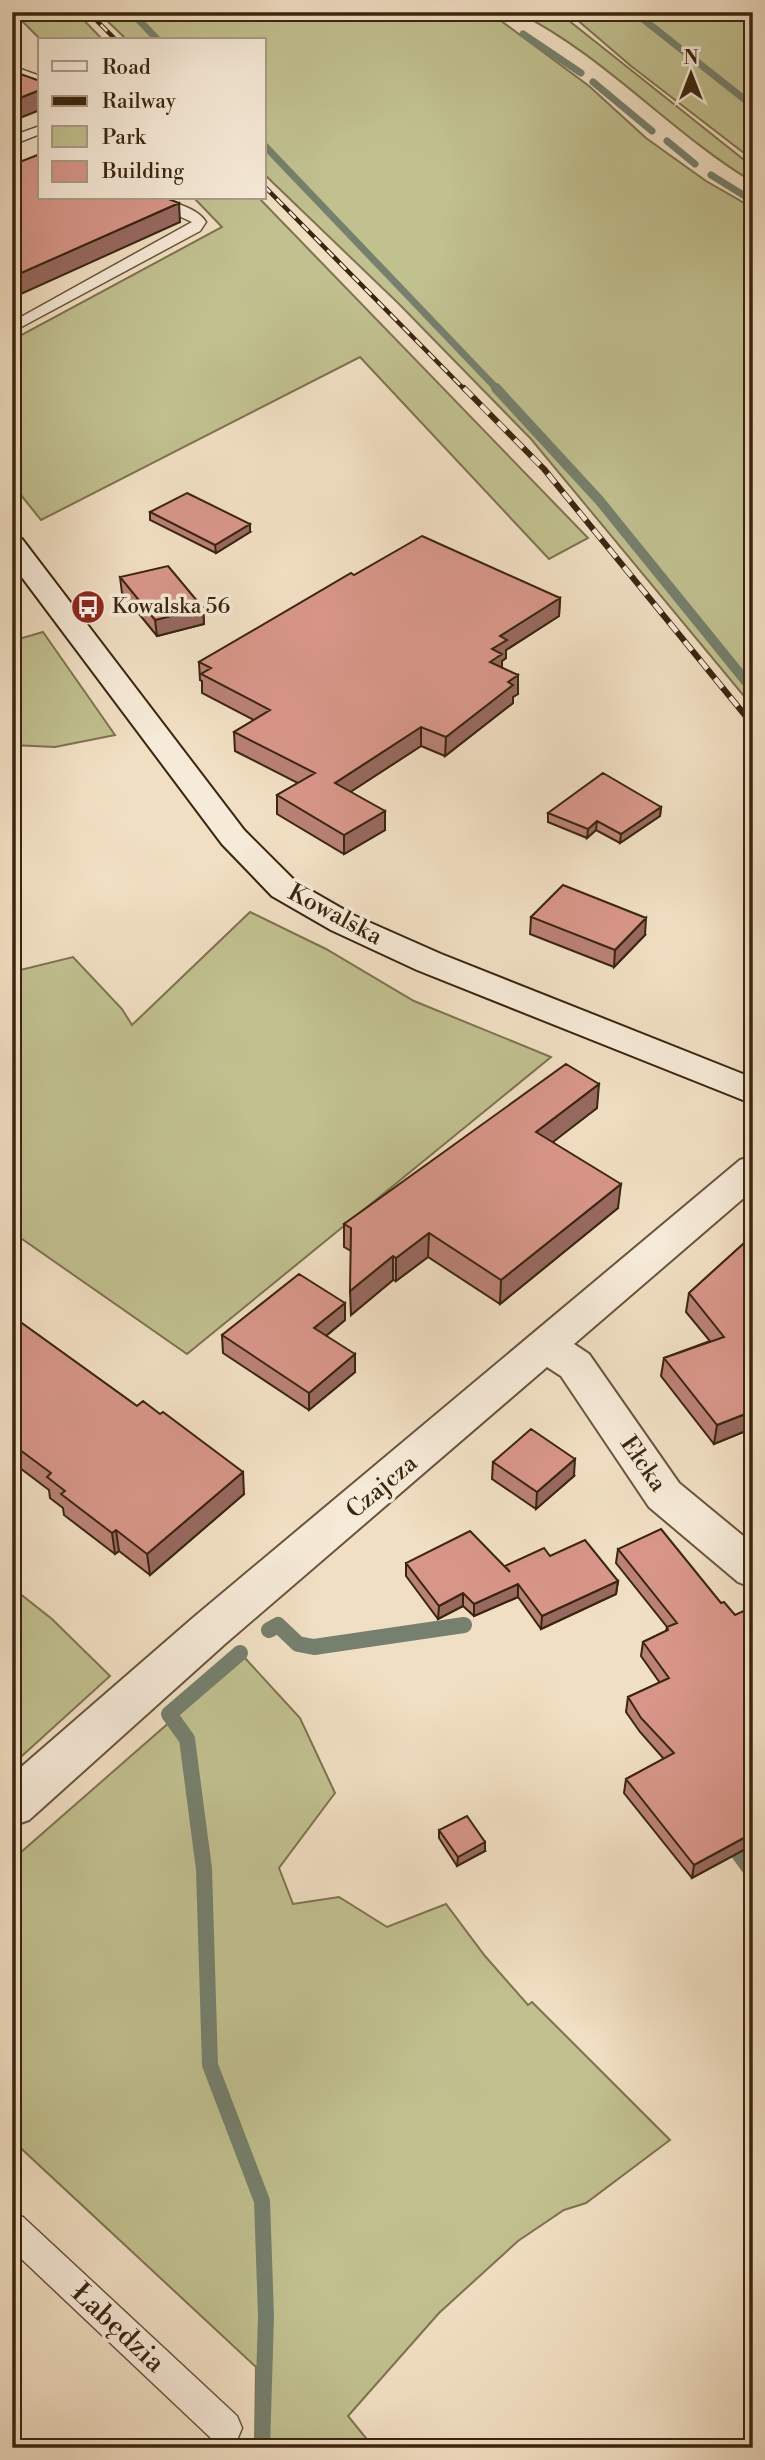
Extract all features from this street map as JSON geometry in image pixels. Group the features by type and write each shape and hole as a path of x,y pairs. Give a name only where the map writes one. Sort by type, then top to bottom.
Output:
{"street":[{"name":"Kowalska","path":"12,545 228,830 249,856 284,889 343,923 429,962 753,1092"},
{"name":"Czajcza","path":"12,1805 210,1630 753,1169"},
{"name":"Ełcka","path":"547,1346 575,1365 664,1495 753,1570"}],"lane":[{"path":"12,70 38,79"},
{"path":"12,141 38,131"},
{"path":"12,328 195,228 199,222 196,217 150,200"},
{"name":"Łabędzia","path":"12,2228 225,2428"}],"green space":[{"path":"13,12 76,12 101,38 39,38"},
{"path":"98,12 489,12 589,86 646,138 706,181 753,208 753,707 531,439 399,304 266,176 266,38 125,38"},
{"path":"517,12 558,12 753,167 753,182 693,140 579,50"},
{"path":"568,12 753,12 753,160 631,66"},
{"path":"196,200 261,200 588,538 549,559 360,357 41,520 12,484 12,340 222,227"},
{"path":"43,632 115,735 55,747 12,745 12,641"},
{"path":"250,912 326,949 414,1001 551,1057 187,1354 12,1232 12,972 73,957 122,1009 132,1025"},
{"path":"12,1592 19,1593 52,1619 110,1676 12,1765"},
{"path":"244,1657 300,1718 335,1793 279,1868 293,1904 339,1897 387,1927 446,1904 485,1956 528,2005 532,2002 670,2140 586,2203 564,2210 518,2241 439,2313 348,2416 374,2448 255,2448 256,2367 12,2140 12,1860"}],"building":[{"path":"12,71 38,80 38,91 12,101"},
{"path":"38,155 38,200 171,200 179,203 12,277 12,165"},
{"path":"187,493 250,524 215,545 150,512"},
{"path":"422,536 560,598 500,636 507,640 492,649 502,654 490,662 518,675 508,682 513,685 446,737 421,727 335,783 385,811 344,835 277,795 315,773 234,732 270,710 201,674 211,668 199,662 351,573 354,575"},
{"path":"168,566 203,608 155,620 120,577"},
{"path":"603,773 661,807 621,834 597,821 588,829 548,813"},
{"path":"563,885 646,918 615,950 531,917"},
{"path":"566,1064 599,1084 536,1132 621,1184 501,1280 429,1233 396,1258 393,1256 350,1291 351,1228 344,1224"},
{"path":"753,1235 753,1411 717,1425 664,1358 724,1337 689,1293"},
{"path":"299,1274 345,1303 314,1328 355,1354 309,1393 222,1335"},
{"path":"12,1316 137,1406 143,1401 160,1414 163,1412 243,1472 147,1554 116,1530 112,1533 61,1494 65,1491 47,1477 51,1473 12,1444"},
{"path":"531,1429 575,1459 537,1492 493,1462"},
{"path":"661,1529 721,1603 724,1602 735,1615 750,1608 753,1613 753,1833 694,1865 626,1779 674,1753 641,1718 628,1697 669,1678 643,1642 677,1623 618,1549"},
{"path":"470,1531 510,1572 505,1566 544,1548 550,1556 585,1540 618,1581 542,1616 518,1584 474,1604 463,1593 439,1606 406,1563"},
{"path":"467,1816 485,1842 458,1857 439,1830"}],"waterway":[{"path":"131,12 156,38"},
{"path":"634,12 753,106"},
{"path":"523,34 581,73"},
{"path":"593,82 652,131"},
{"path":"667,141 695,164"},
{"path":"266,147 498,390"},
{"path":"711,175 753,201"},
{"path":"496,388 599,500 753,690"},
{"path":"269,1630 278,1625 298,1644 314,1647 464,1625"},
{"path":"240,1653 169,1714 187,1739 204,1869 210,2065 262,2201 266,2316 262,2448"},
{"path":"738,1852 753,1873"}],"railway":[{"path":"88,12 114,38"},
{"path":"266,188 465,390"},
{"path":"464,388 544,469 753,725"}],"place":[{"name":"Kowalska 56","path":"88,607"}]}
